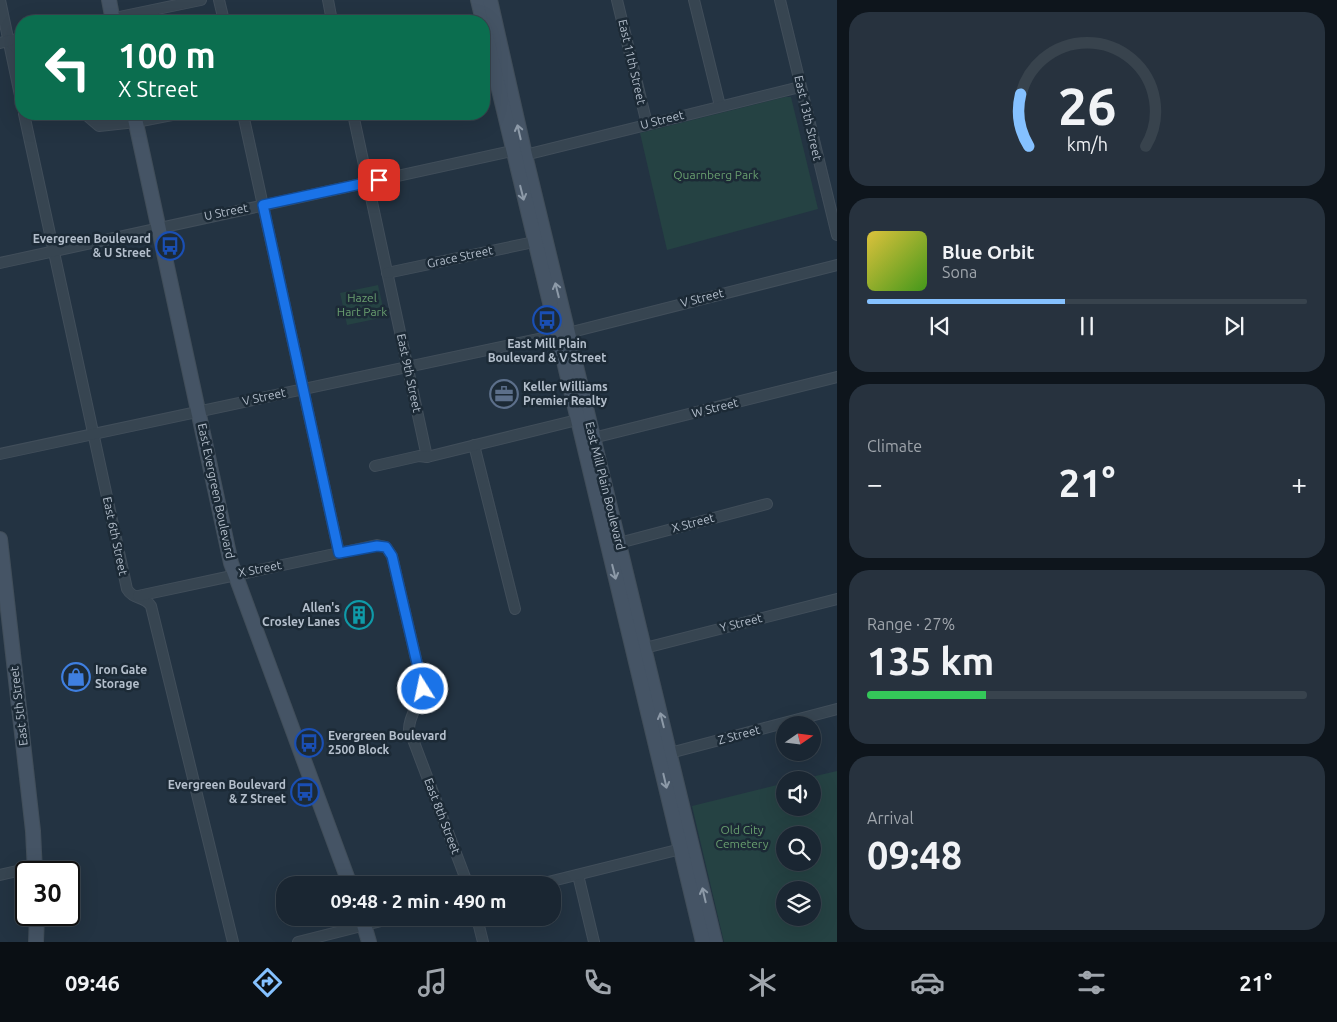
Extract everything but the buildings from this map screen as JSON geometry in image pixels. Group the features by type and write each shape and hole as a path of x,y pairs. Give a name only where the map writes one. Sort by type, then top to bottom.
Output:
{"main road":[{"path":"109,0 109,15"},
{"path":"478,0 482,15"},
{"name":"East Mill Plain Boulevard","path":"490,0 534,242 593,438 716,942"},
{"name":"East Mill Plain Boulevard","path":"490,60 518,153 562,334 577,420 702,942"},
{"name":"East Evergreen Boulevard","path":"135,120 226,539 236,574 347,876"},
{"name":"East 5th Street","path":"0,539 30,806 34,861"},
{"path":"36,942 37,926"},
{"path":"364,926 369,942"}],"street":[{"path":"0,0 4,42"},
{"path":"132,15 201,0"},
{"path":"219,0 223,15"},
{"path":"328,0 331,15"},
{"name":"East 11th Street","path":"617,0 646,124"},
{"path":"694,0 720,106"},
{"name":"East 13th Street","path":"780,0 837,235"},
{"path":"0,32 15,80"},
{"path":"4,42 15,49"},
{"name":"U Street","path":"0,262 367,182 518,153 800,87"},
{"name":"East 6th Street","path":"25,120 127,588 135,597 146,600 151,606 233,942"},
{"path":"91,120 95,124 108,126 128,120"},
{"path":"244,120 339,553"},
{"name":"East 9th Street","path":"354,120 427,457"},
{"name":"Grace Street","path":"387,273 534,242"},
{"name":"V Street","path":"0,454 302,390 408,365 562,334 837,266"},
{"name":"W Street","path":"593,438 837,377"},
{"path":"375,466 418,456 427,457 577,420"},
{"path":"474,445 515,609"},
{"name":"X Street","path":"619,543 767,504"},
{"name":"X Street","path":"135,597 339,553 377,546 386,547"},
{"name":"East 8th Street","path":"386,547 392,556 423,689 420,702 409,719 409,729 465,876"},
{"name":"Y Street","path":"644,648 837,599"},
{"name":"Z Street","path":"670,752 837,709"},
{"path":"561,879 681,849"},
{"path":"0,875 15,873"},
{"path":"578,875 594,942"},
{"path":"298,942 348,926"},
{"path":"479,926 483,942"}],"green space":[{"name":"Quarnberg Park","path":"791,97 818,209 667,250 640,133"},
{"name":"Hazel Hart Park","path":"378,285 385,317 347,325 340,293"},
{"name":"Old City Cemetery","path":"837,771 837,942 724,942 692,806 776,785 776,816 821,816 821,775"}],"place":[{"name":"Evergreen Boulevard & U Street","path":"170,246"},
{"name":"East Mill Plain Boulevard & V Street","path":"547,320"},
{"name":"Keller Williams Premier Realty","path":"504,394"},
{"name":"Allen's Crosley Lanes","path":"359,615"},
{"name":"Iron Gate Storage","path":"76,677"},
{"name":"Evergreen Boulevard 2500 Block","path":"309,743"},
{"name":"Evergreen Boulevard & Z Street","path":"305,792"}],"route":[{"path":"379,180 263,205 339,553 377,546 386,547 392,556 421,673 423,689"}]}
